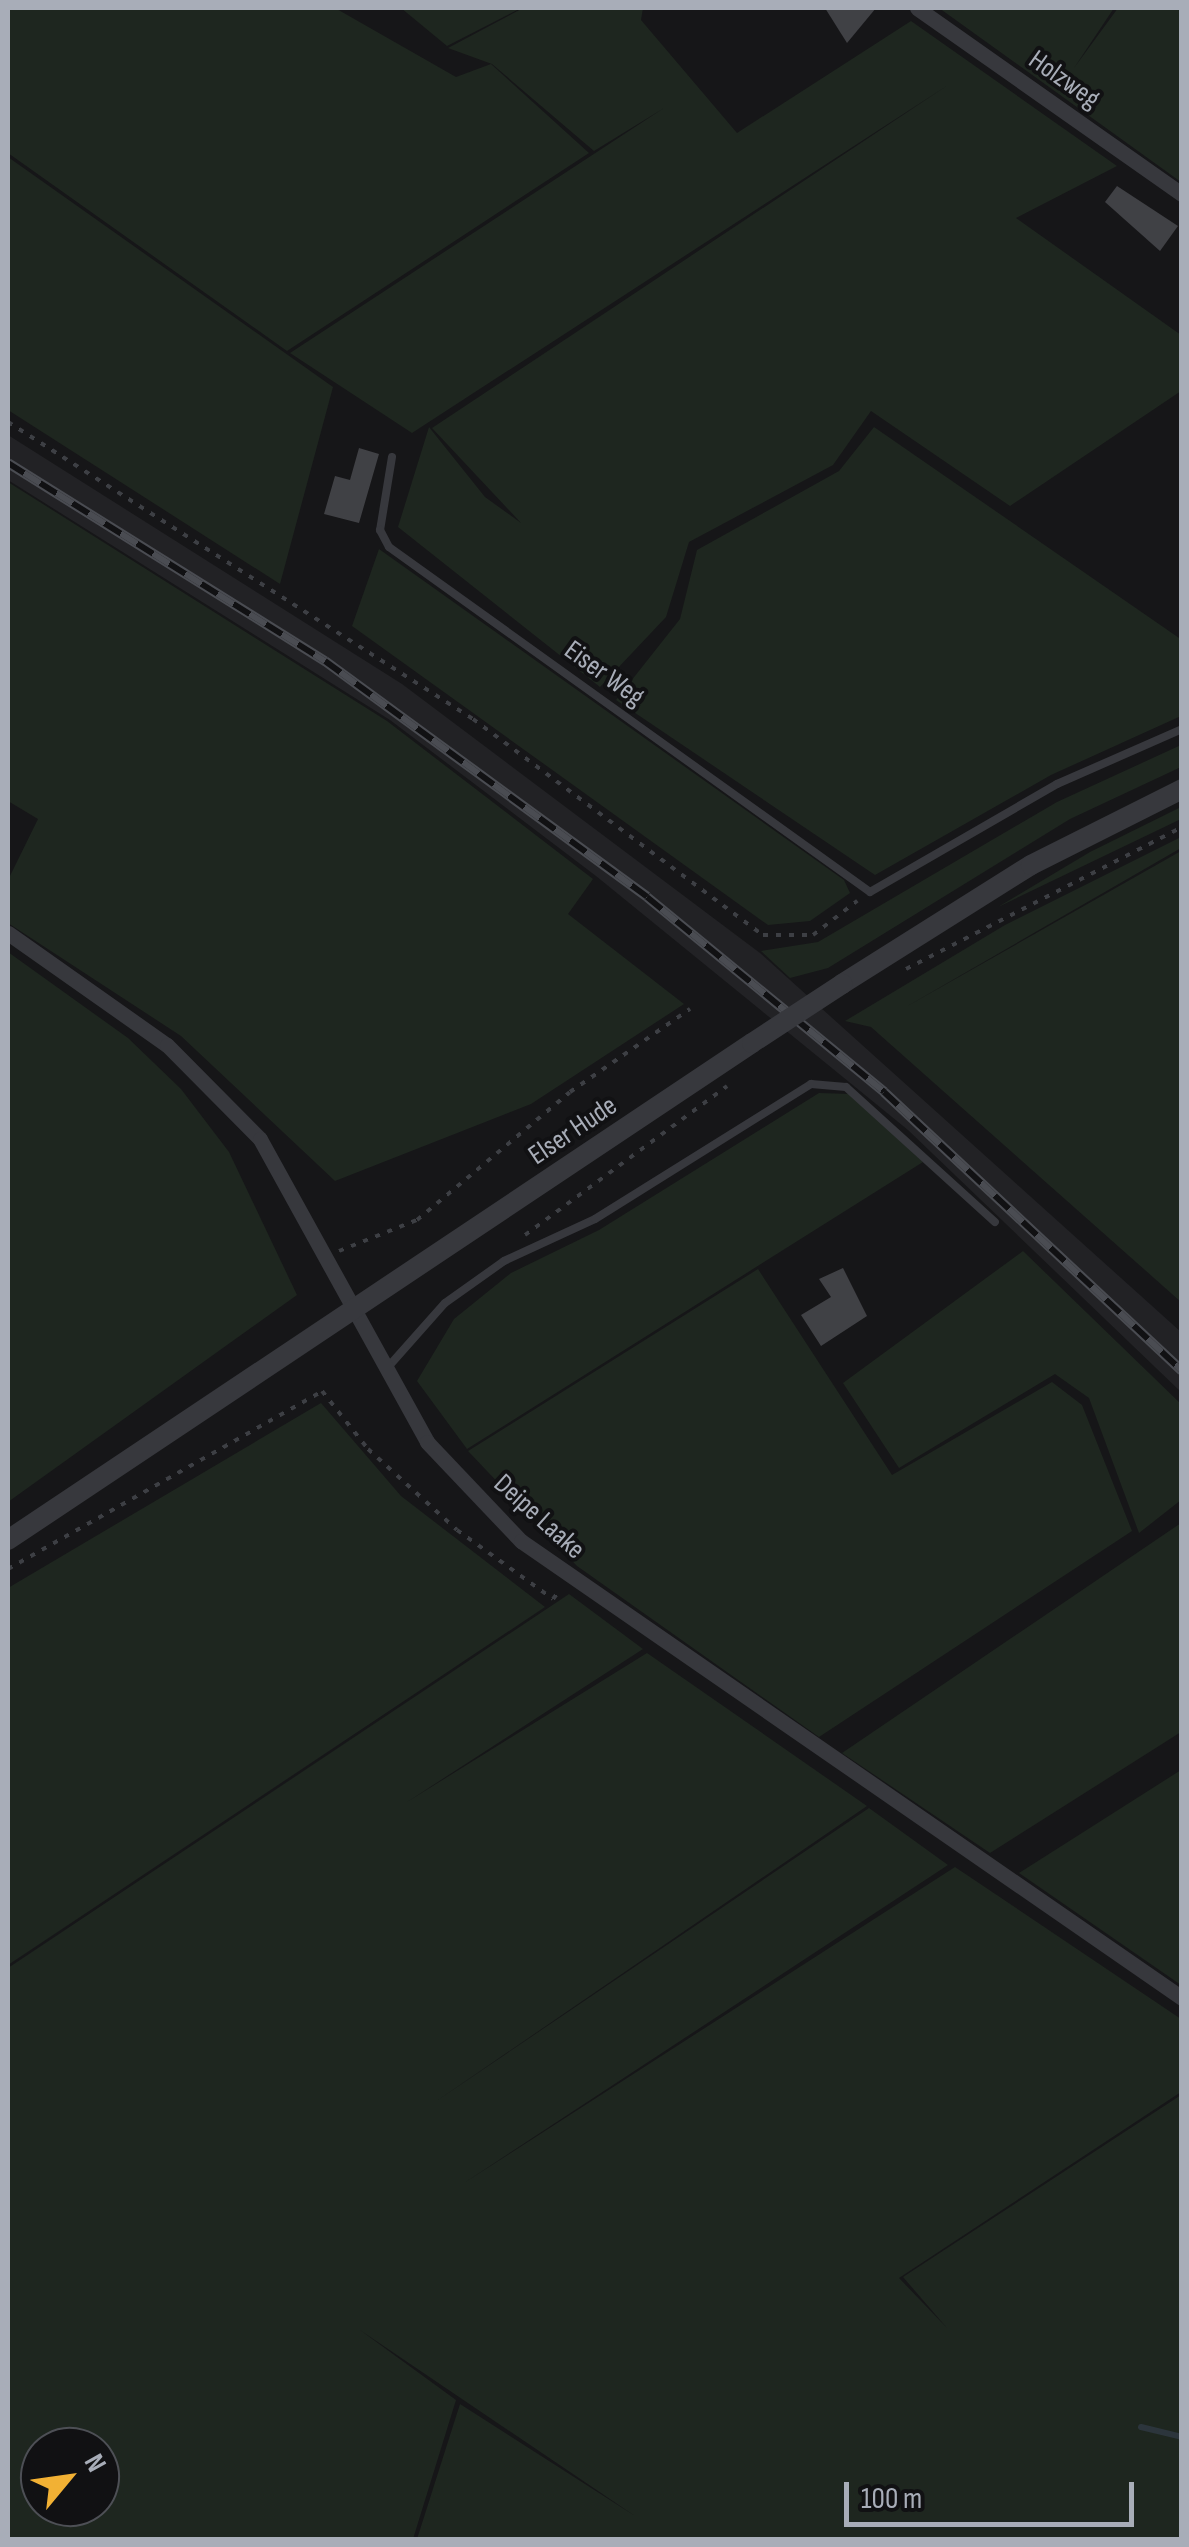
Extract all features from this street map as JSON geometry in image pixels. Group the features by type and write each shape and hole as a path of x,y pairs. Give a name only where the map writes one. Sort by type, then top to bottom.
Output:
{"street":[{"name":"Holzweg","path":"918,8 1182,194"},
{"name":"Elser Hude","path":"8,1540 842,984 1031,865 1182,788"},
{"name":"Deipe Laake","path":"8,933 167,1045 260,1139 330,1255 427,1442 569,1579 1182,1998"}],"lane":[{"name":"Eiser Weg","path":"392,457 380,530 388,547 870,892"},
{"path":"870,892 1057,784 1182,729"},
{"path":"389,1366 445,1302 504,1261 595,1219 822,1082 846,1087 995,1222"}],"path":[{"path":"8,422 473,719 763,935 813,935 870,892"},
{"path":"900,972 1182,828"},
{"path":"330,1255 417,1220 570,1092 690,1009"},
{"path":"504,1261 508,1248 738,1076"},
{"path":"8,1569 322,1391 368,1449 457,1530 553,1599 569,1579"}],"shaded area":[{"path":"8,8 335,8 456,77 491,64 589,153 287,351 8,153"},
{"path":"401,8 521,8 447,46"},
{"path":"523,8 643,8 641,20 737,133 911,21 1117,166 1016,218 1181,335 1181,391 1010,506 871,411 833,465 689,542 666,617 600,687 398,527 429,427 485,497 521,523 432,428 948,85 412,433 290,353 664,108 594,151 492,64 448,48"},
{"path":"939,8 1114,8 1074,68 1118,8 1181,8 1181,182"},
{"path":"8,157 333,387 280,584 8,410"},
{"path":"874,427 1182,640 1181,716 1051,775 875,875 616,700 680,619 697,550 839,471"},
{"path":"8,435 402,684 760,953 1181,1332 1181,1392 908,1130 596,876 390,720 8,480"},
{"path":"8,482 387,721 593,879 568,914 684,1004 531,1104 335,1181 181,1036 8,923 8,880 38,819 8,801"},
{"path":"379,549 844,880 850,893 810,921 768,925 352,626"},
{"path":"1181,745 1181,767 1070,819 828,968 790,978 761,951 818,942 1057,802"},
{"path":"1181,807 1181,819 998,907 1090,852"},
{"path":"1181,837 1181,848 904,1008 1181,851 1181,1302 871,1027 845,1021 1005,925"},
{"path":"8,952 128,1038 181,1089 229,1152 297,1295 8,1502"},
{"path":"819,1093 850,1094 923,1162 467,1449 417,1381 454,1319 511,1273 599,1230"},
{"path":"1023,1251 1181,1404 1181,1500 1139,1533 1089,1398 1055,1374 899,1468 843,1383"},
{"path":"758,1269 892,1475 1052,1382 1082,1405 1132,1531 819,1737 577,1566 468,1451"},
{"path":"321,1403 401,1496 545,1607 8,1965 8,1588"},
{"path":"1181,1523 1181,1732 990,1853 842,1753"},
{"path":"569,1594 643,1649 407,1802 647,1653 867,1806 435,2102 869,1808 948,1865 464,2183 955,1867 1181,2019 1181,2092 899,2278 947,2328 903,2277 1181,2095 1181,2539 417,2539 460,2404 635,2516 360,2330 456,2400 413,2539 8,2539 8,1968"},
{"path":"1181,1770 1181,1985 1019,1873"}],"building":[{"path":"825,8 876,8 847,43"},
{"path":"1117,186 1178,226 1160,251 1105,202"},
{"path":"359,448 379,454 359,523 324,514 335,476 350,480"},
{"path":"843,1268 867,1316 821,1346 801,1315 831,1297 819,1279"}],"waterway":[{"path":"1141,2427 1182,2437"}],"railway":[{"path":"8,463 325,661 647,897 884,1092 1182,1371"}]}
